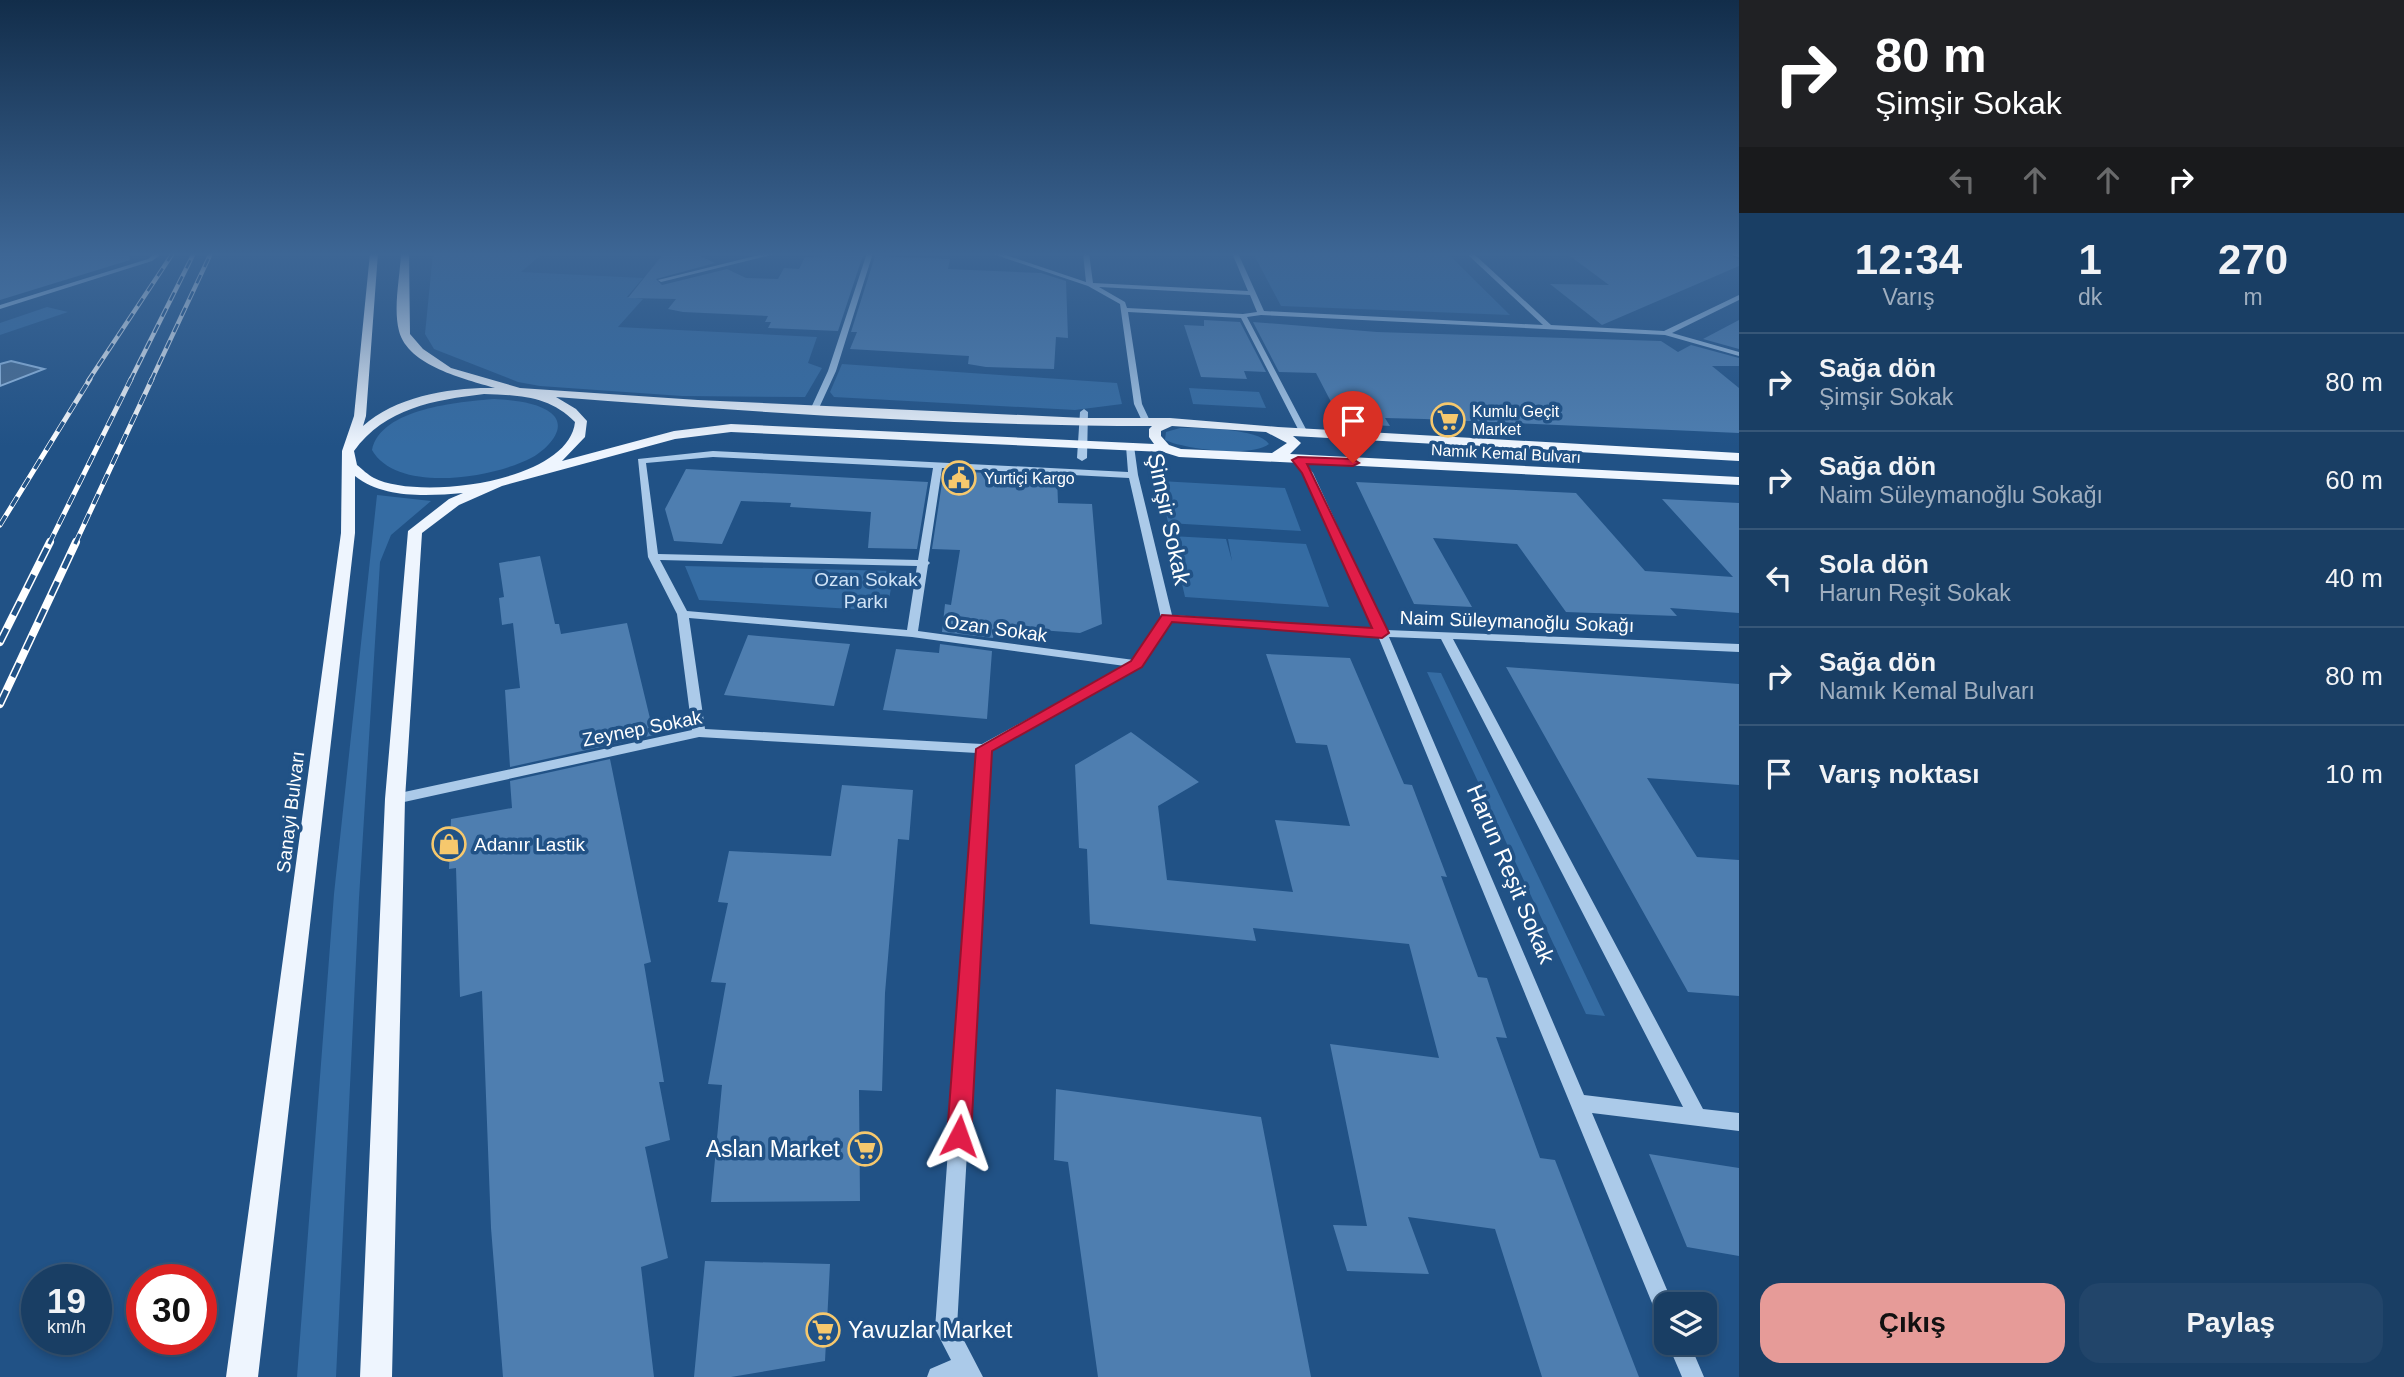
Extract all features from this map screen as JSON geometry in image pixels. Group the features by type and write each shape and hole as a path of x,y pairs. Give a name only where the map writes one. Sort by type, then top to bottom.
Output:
{"main road":[{"name":"Sanayi Bulvarı","path":"242,1377 348,533 348,451 360,416 368,317"},
{"path":"376,1377 395,799 415,531 454,502 497,483 535,471 554,460 579,438 581,421 570,407 549,397 447,370 419,352 405,334 403,317"},
{"path":"497,483 447,490 390,487 365,478 350,466 348,451 358,434 380,417 411,404 459,393 519,391"},
{"name":"Namık Kemal Bulvarı","path":"519,391 815,408 1084,417 1304,433 1739,457"},
{"path":"1165,448 1155,438 1155,429 1170,422"},
{"name":"Namık Kemal Bulvarı","path":"497,483 674,435 731,428 1082,452 1130,446 1165,448 1180,453 1298,460 1739,481"},
{"path":"1272,457 1282,455 1295,443 1278,430"}],"street":[{"path":"815,408 832,371 849,317"},
{"path":"1124,317 1138,404 1146,421"},
{"path":"1244,317 1304,433"},
{"path":"1355,317 1665,333 1739,354"},
{"path":"1539,317 1548,326"},
{"path":"1665,333 1697,317"},
{"path":"1082,452 1084,417"},
{"name":"Şimşir Sokak","path":"1130,446 1133,475 1167,618"},
{"path":"699,733 683,614 653,556 641,461 713,454 1133,475"},
{"name":"Harun Reşit Sokak","path":"1298,460 1308,473 1382,633 1658,1292"},
{"path":"912,634 938,465"},
{"path":"653,556 925,563"},
{"name":"Ozan Sokak","path":"683,614 912,634 1137,664"},
{"path":"938,1377 969,1371 946,1329 984,749 1137,664 1167,618"},
{"name":"Naim Süleymanoğlu Sokağı","path":"1167,618 1382,633 1739,648"},
{"path":"1445,636 1698,1118"},
{"name":"Zeynep Sokak","path":"395,799 699,733 984,749"},
{"path":"1579,1103 1739,1122"},
{"path":"1684,1355 1693,1377"}],"green space":[{"path":"17,317 52,317 0,335 0,323"},
{"path":"427,317 627,317 618,327 817,337 808,363 822,368 805,397 682,396 540,386 518,382 434,349 425,334"},
{"path":"842,364 1117,383 1122,404 1075,410 834,397 830,392"},
{"path":"1189,388 1259,392 1266,408 1193,404"},
{"path":"494,399 516,401 545,409 556,419 557,432 537,455 514,465 471,476 423,477 402,473 384,464 372,450 378,436 405,416 442,405"},
{"path":"1180,428 1241,432 1254,435 1269,444 1248,451 1218,451 1165,440 1166,432"},
{"path":"1160,481 1285,488 1301,531 1168,523"},
{"path":"377,495 431,501 391,535 380,562 359,898 336,1377 297,1377 334,894"},
{"path":"1171,536 1226,539 1232,561 1228,539 1306,544 1329,607 1185,597"},
{"name":"Ozan Sokak Parkı","path":"685,566 894,571 887,611 699,600"},
{"path":"1427,672 1441,673 1605,1016 1586,1014"}],"shaded area":[{"path":"11,361 44,369 0,386 0,364"}],"building":[{"path":"767,317 843,317 838,331 768,328 771,322 765,322"},
{"path":"856,317 1067,317 1068,338 1056,337 1054,369 986,367 968,364 969,356 850,349 857,332 851,332"},
{"path":"1592,317 1620,317 1602,325"},
{"path":"1204,320 1240,322 1266,372 1244,371 1247,379 1201,377 1184,325 1204,326"},
{"path":"1739,320 1739,349 1703,339"},
{"path":"1253,322 1377,332 1661,341 1678,352 1691,345 1739,358 1739,366 1712,366 1739,388 1739,433 1385,418 1390,426 1342,423 1316,373 1279,372"},
{"path":"686,469 928,482 917,549 868,548 871,512 790,507 791,503 741,501 722,544 674,541 665,509"},
{"path":"952,471 1057,477 1058,503 1092,504 1102,624 1080,633 1011,628 1011,634 994,633 993,638 942,632 945,604 951,605 960,550 932,549 942,483 951,483"},
{"path":"1356,482 1576,493 1645,571 1733,577 1662,499 1739,503 1739,613 1670,608 1677,616 1566,612 1517,544 1433,538 1472,607 1414,604"},
{"path":"540,556 555,624 559,624 561,634 627,623 654,735 510,767 505,690 520,688 513,623 502,625 499,598 504,597 499,563"},
{"path":"748,635 850,644 834,706 724,695"},
{"path":"940,644 992,651 987,719 883,710 896,649 939,653"},
{"path":"1266,654 1350,658 1404,784 1412,785 1447,877 1441,876 1478,977 1487,978 1507,1038 1496,1037 1540,1158 1555,1160 1639,1377 1542,1377 1495,1229 1408,1217 1429,1274 1347,1271 1333,1225 1367,1226 1330,1044 1439,1058 1409,944 1253,928 1256,941 1090,924 1087,849 1079,848 1075,765 1131,732 1199,782 1158,806 1167,880 1293,892 1275,820 1350,826 1327,745 1296,743"},
{"path":"1506,667 1739,684 1739,785 1647,778 1697,857 1739,860 1739,996 1688,992"},
{"path":"610,759 651,962 644,964 664,1082 659,1082 670,1140 645,1147 668,1258 641,1267 654,1377 503,1377 491,1228 482,991 460,997 456,868 449,869 451,819 512,808 510,781"},
{"path":"842,785 913,790 909,840 898,839 885,993 882,1091 859,1090 860,1201 711,1202 722,1085 708,1084 726,983 711,982 728,903 718,902 729,851 831,856"},
{"path":"1056,1089 1261,1117 1311,1377 1098,1377 1068,1162 1054,1160"},
{"path":"1649,1154 1739,1168 1739,1256 1687,1247"},
{"path":"705,1261 830,1264 825,1361 731,1377 694,1377"}],"railway":[{"path":"88,381 130,317"},
{"path":"131,379 162,317"},
{"path":"151,381 181,317"},
{"path":"0,525 90,379"},
{"path":"49,544 131,379"},
{"path":"75,544 152,379"},
{"path":"0,704 76,542"},
{"path":"0,642 49,544"}],"place":[{"name":"Kumlu Geçit Market","path":"1448,420"},
{"name":"Yurtiçi Kargo","path":"959,478"},
{"name":"Adanır Lastik","path":"449,844"},
{"name":"Aslan Market","path":"865,1149"},
{"name":"Yavuzlar Market","path":"823,1330"}],"route":[{"path":"959,1136 984,749 1137,664 1167,618 1382,633 1308,473 1298,460 1353,463"}]}
